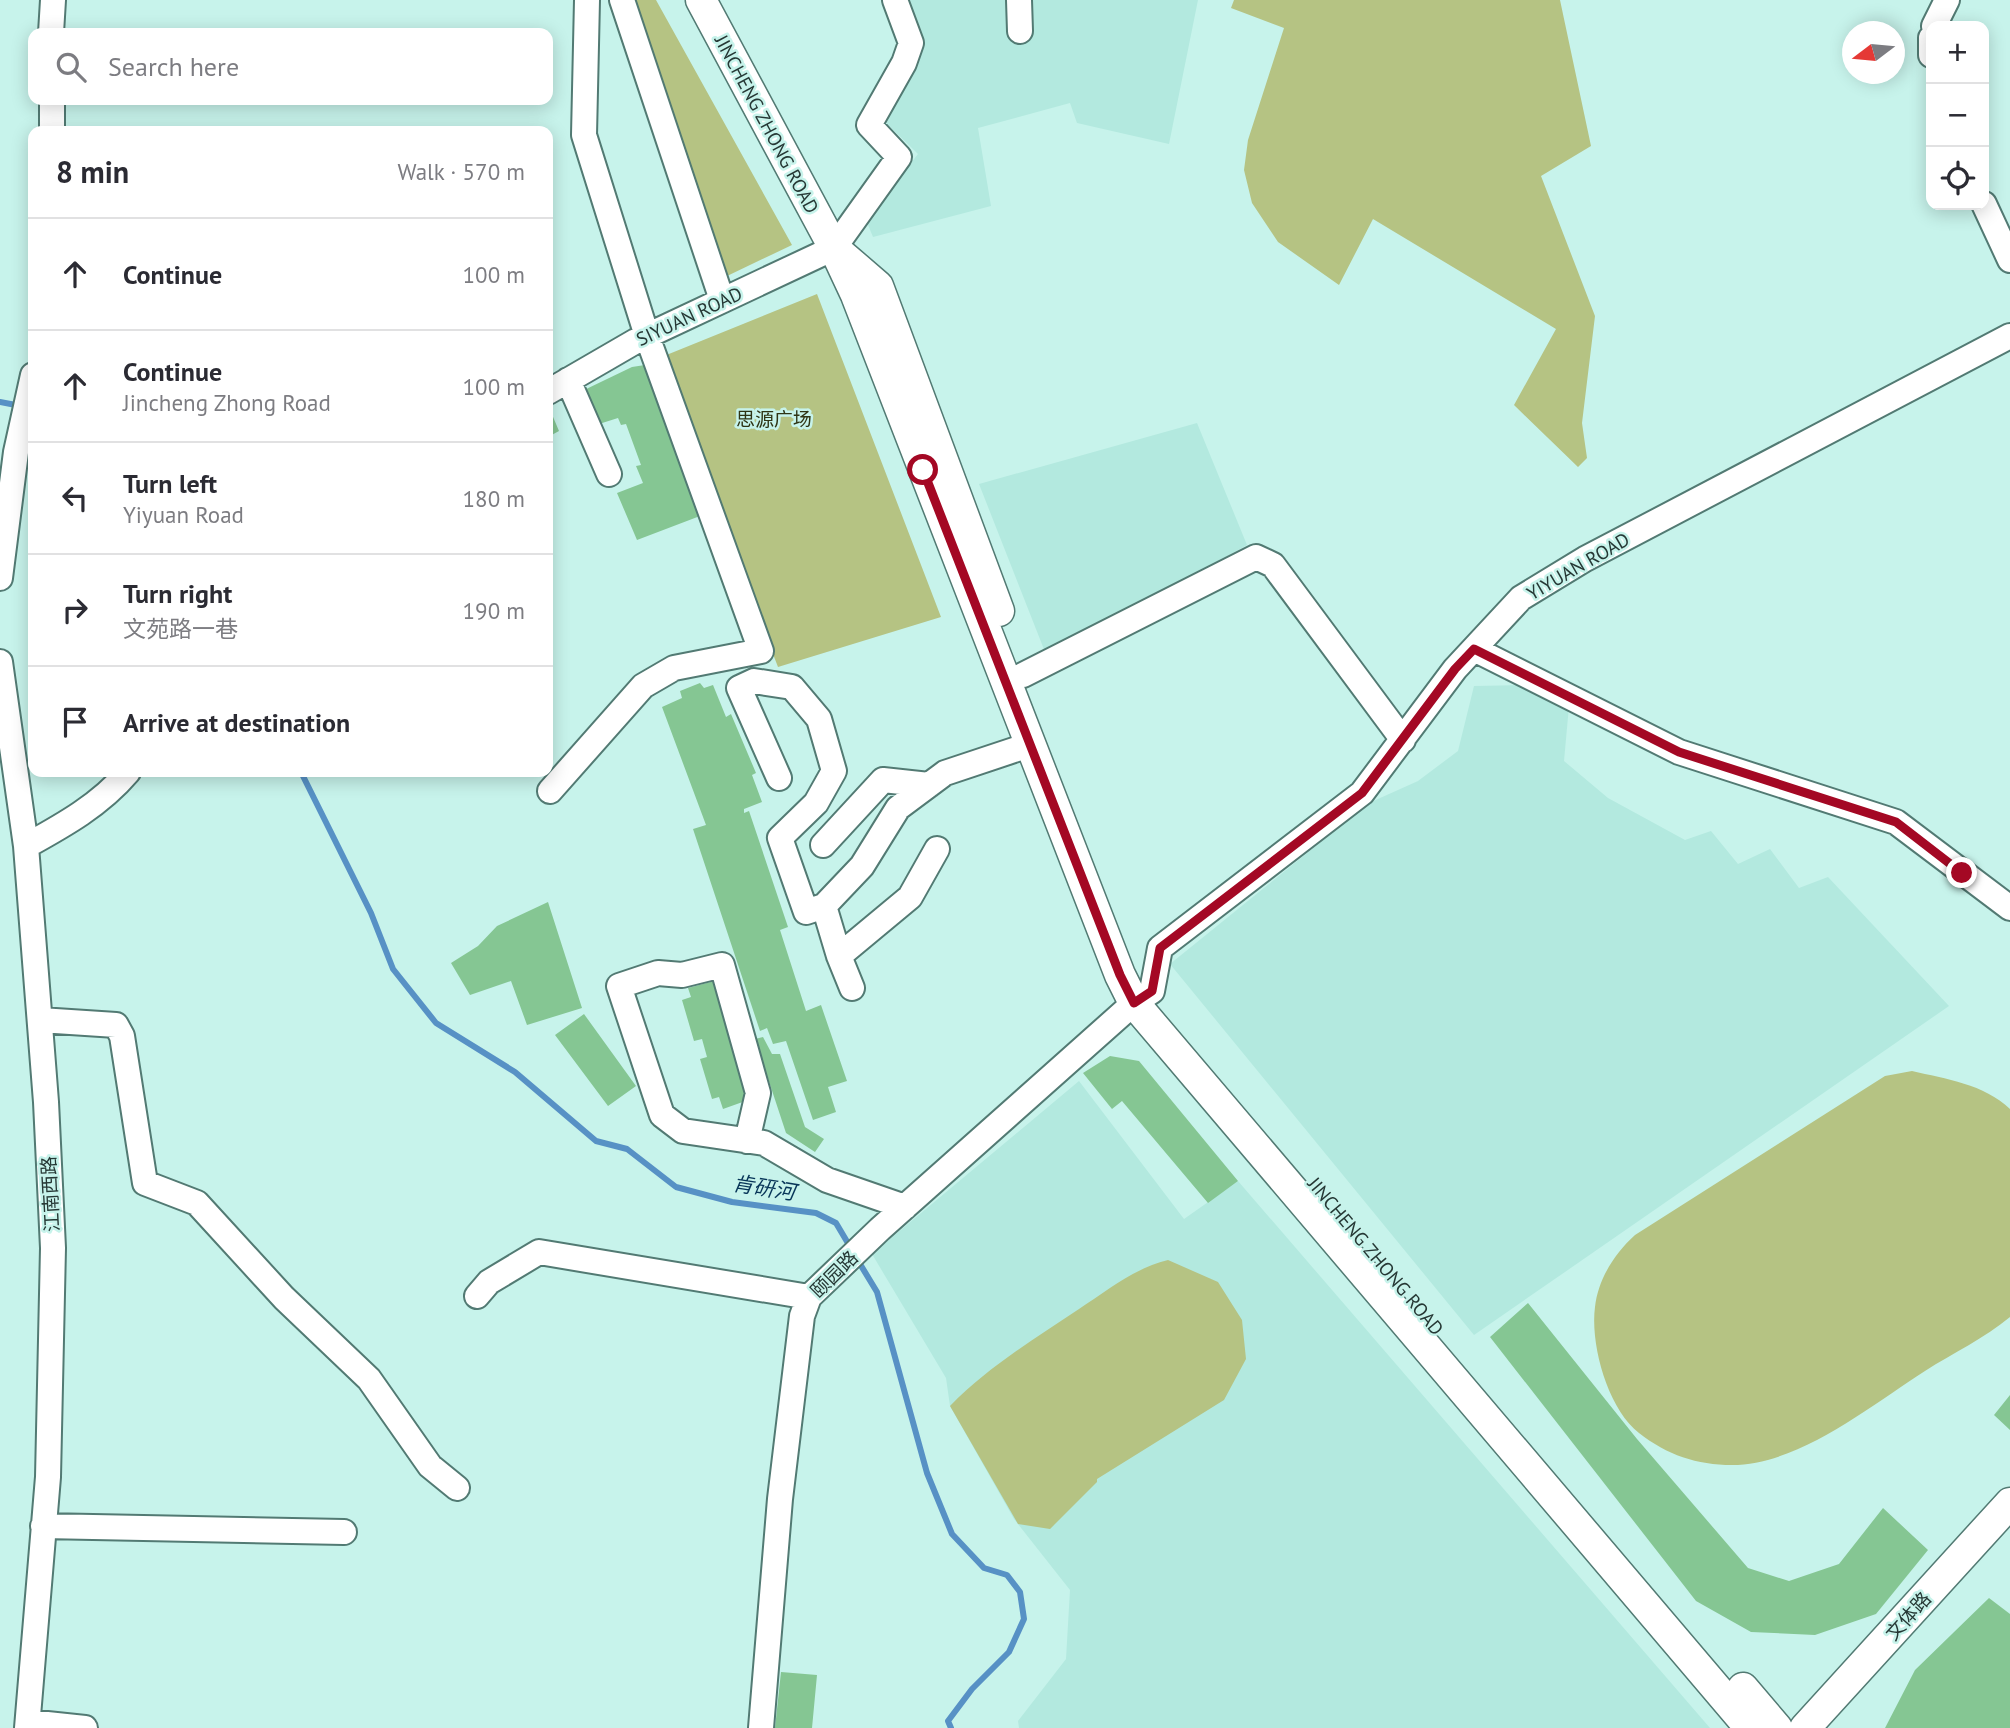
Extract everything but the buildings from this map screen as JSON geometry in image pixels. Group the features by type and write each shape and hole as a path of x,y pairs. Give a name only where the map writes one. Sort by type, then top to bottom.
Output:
{"main road":[{"name":"JINCHENG ZHONG ROAD","path":"701,0 834,247 856,295 1038,743 1120,975 1143,997 1777,1728"},
{"path":"834,247 878,286 1023,676 1038,743"},
{"name":"JINCHENG ZHONG ROAD","path":"1143,997 1750,1728"},
{"name":"文体路","path":"1805,1728 2010,1503"}],"street":[{"path":"51,28 53,0"},
{"path":"550,791 643,686 674,668 761,651 647,336 584,135 587,0"},
{"path":"622,0 722,300"},
{"path":"834,247 898,157 869,125 904,63 911,43 895,0"},
{"path":"1018,0 1020,31"},
{"path":"1936,21 1947,0"},
{"path":"52,105 52,126"},
{"path":"1987,210 2010,260"},
{"name":"SIYUAN ROAD","path":"558,386 647,336 834,247"},
{"name":"YIYUAN ROAD","path":"1143,997 1160,948 1362,793 1474,649 1521,598 1585,559 2010,336"},
{"path":"558,386 609,474"},
{"path":"0,578 16,452 28,398"},
{"path":"1023,676 1256,556 1273,565 1402,740"},
{"path":"1474,649 1679,752 1896,822 2010,908"},
{"name":"江南西路","path":"0,662 26,846 40,1020 53,1248 48,1477 27,1725"},
{"path":"779,778 739,688 754,681 793,687 819,719 834,771 816,803 780,838 806,912 824,906 862,866 898,808 945,773 1038,743"},
{"path":"26,846 76,818 111,792 124,777"},
{"path":"823,845 883,780 929,785"},
{"path":"839,956 910,897 937,849"},
{"path":"824,906 852,988"},
{"path":"747,1141 758,1093 722,965 682,975 658,974 619,986 662,1115 683,1131 747,1141 764,1143 827,1180 905,1207"},
{"name":"颐园路","path":"761,1728 784,1461 802,1316 809,1297 880,1229 1143,997"},
{"path":"40,1020 116,1024 122,1036 145,1183 197,1203 284,1298 369,1379 430,1466 457,1488"},
{"path":"477,1296 489,1282 539,1252 809,1297"},
{"path":"43,1526 274,1528 344,1532"},
{"path":"27,1725 85,1728"}],"shaded area":[{"path":"905,0 1198,0 1169,144 1077,123 1070,103 978,128 991,206 873,237 866,220 918,154 881,118 901,88"},
{"path":"1197,423 1247,545 1047,657 979,484"},
{"path":"1528,685 1569,706 1564,761 1608,798 1685,840 1711,831 1738,864 1770,849 1799,888 1828,877 1949,1006 1474,1335 1170,964 1369,803 1418,781 1458,751 1474,686"},
{"path":"1079,1081 1184,1219 1238,1181 1710,1728 1019,1728 1018,1721 1066,1659 1070,1590 1014,1519 950,1406 946,1378 872,1254"}],"green space":[{"path":"635,0 656,0 792,245 725,277"},
{"path":"1234,0 1560,0 1591,146 1541,176 1595,316 1582,423 1587,458 1578,467 1514,405 1556,329 1373,219 1339,285 1278,242 1252,203 1244,170 1248,140 1284,28 1231,8"},
{"name":"思源广场","path":"817,294 941,617 778,667 659,358"},
{"path":"1912,1071 1977,1088 2010,1109 2010,1317 1833,1431 1783,1455 1732,1465 1707,1463 1672,1453 1639,1433 1618,1409 1610,1393 1595,1339 1597,1297 1614,1258 1635,1235 1885,1076"},
{"path":"1168,1260 1218,1282 1242,1320 1246,1359 1224,1400 1097,1479 1050,1529 1018,1524 950,1406 996,1366 1045,1331 1122,1280 1144,1268"}],"waterway":[{"name":"肯研河","path":"0,402 21,406"},
{"name":"肯研河","path":"303,777 371,913 393,969 436,1023 515,1072 596,1141 627,1149 676,1187 732,1202 816,1213 836,1223 852,1250"},
{"name":"肯研河","path":"857,1259 877,1292 927,1473 952,1534 984,1568 1007,1575 1020,1592 1024,1619 1009,1652 972,1689 948,1721 951,1728"}],"route":[{"path":"923,470 1120,975 1134,1003 1152,991 1160,948 1362,793 1455,669 1474,649 1679,752 1896,822 1962,873"}]}
